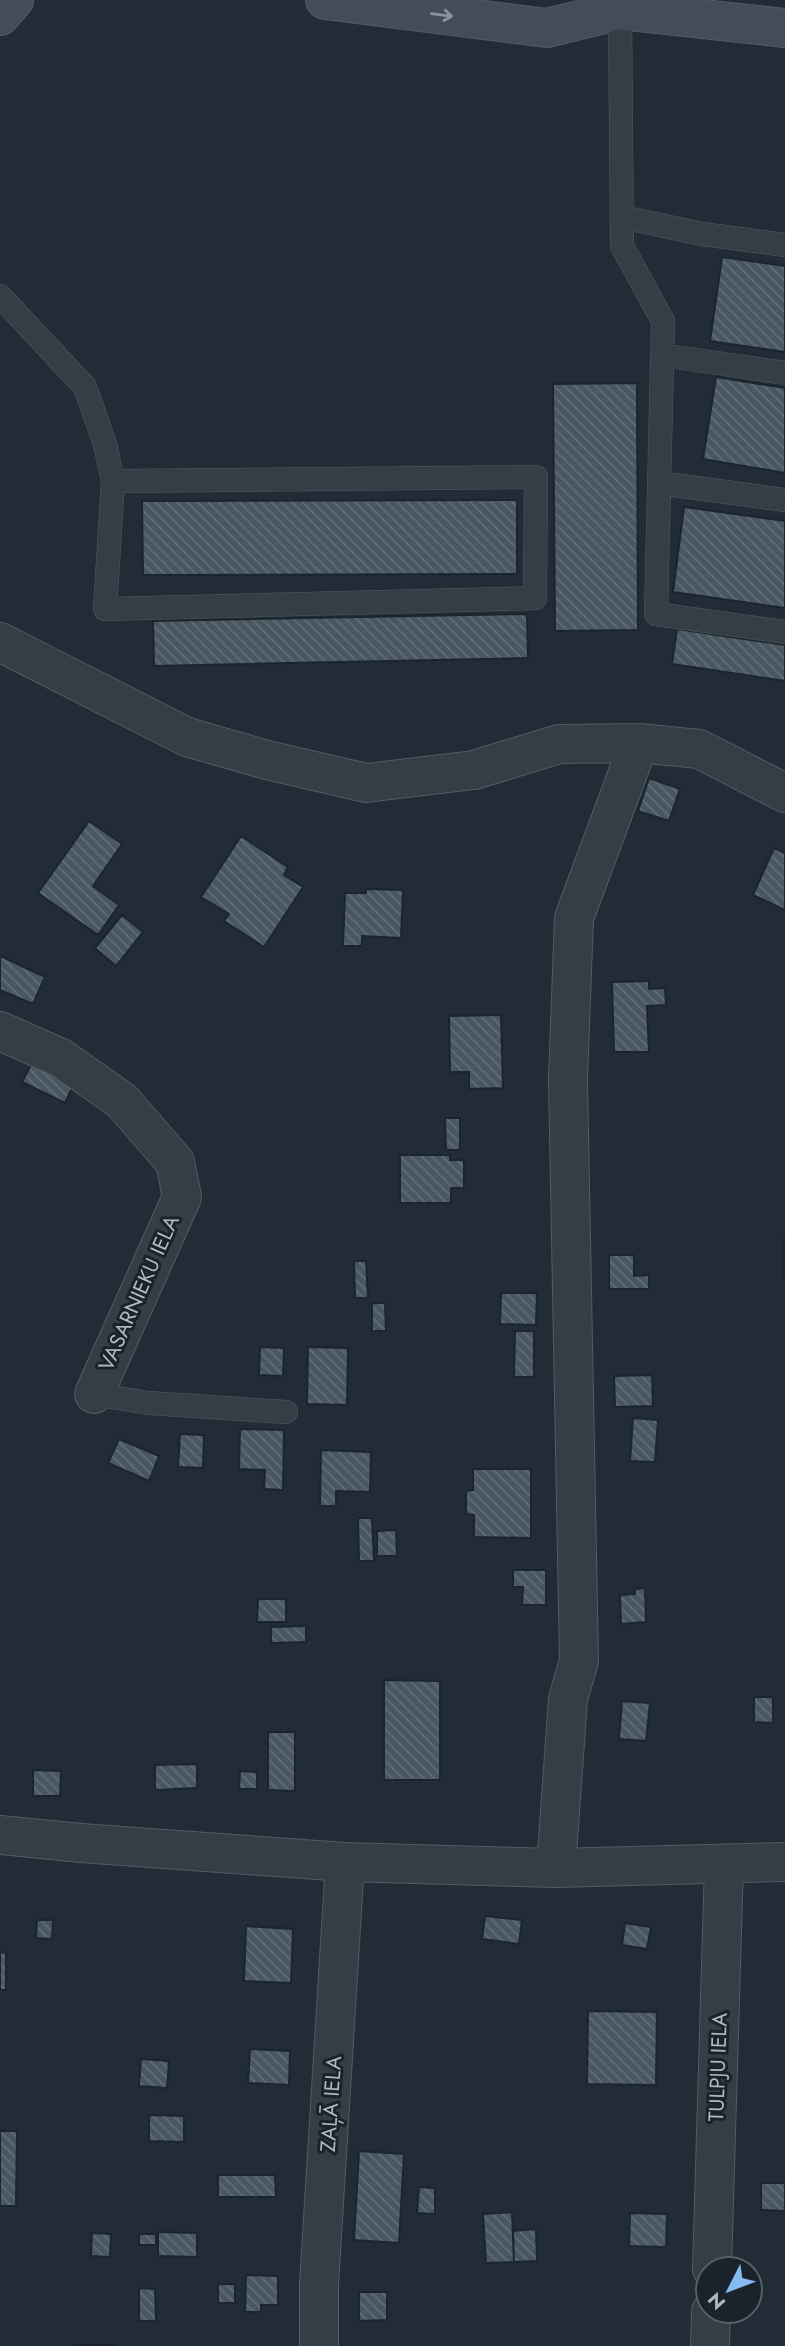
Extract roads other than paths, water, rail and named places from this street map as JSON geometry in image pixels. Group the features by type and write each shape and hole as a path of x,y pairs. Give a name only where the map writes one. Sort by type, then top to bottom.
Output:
{"main road":[{"path":"0,16 14,0"},
{"path":"325,0 547,28 609,5 785,28"}],"street":[{"path":"0,642 187,737 267,760 366,783 474,770 559,744 639,743 699,749 785,793"},
{"path":"556,1868 568,1699 579,1661 568,1079 574,918 639,743"},
{"name":"VASARNIEKU IELA","path":"0,1031 61,1058 122,1101 175,1162 182,1197 94,1394"},
{"path":"0,1835 345,1862 556,1868 785,1862"},
{"name":"ZAĻĀ IELA","path":"319,2346 319,2284 345,1862"},
{"name":"TULPJU IELA","path":"712,2255 724,1864"},
{"path":"710,2346 711,2325"}],"lane":[{"path":"609,5 622,246 663,321 656,614 785,632"},
{"path":"622,217 702,234 785,245"},
{"path":"0,296 85,387 105,444 113,481 105,609 535,598 536,477 113,481"},
{"path":"662,355 785,373"},
{"path":"659,483 785,500"},
{"path":"94,1394 148,1402 286,1412"}]}
